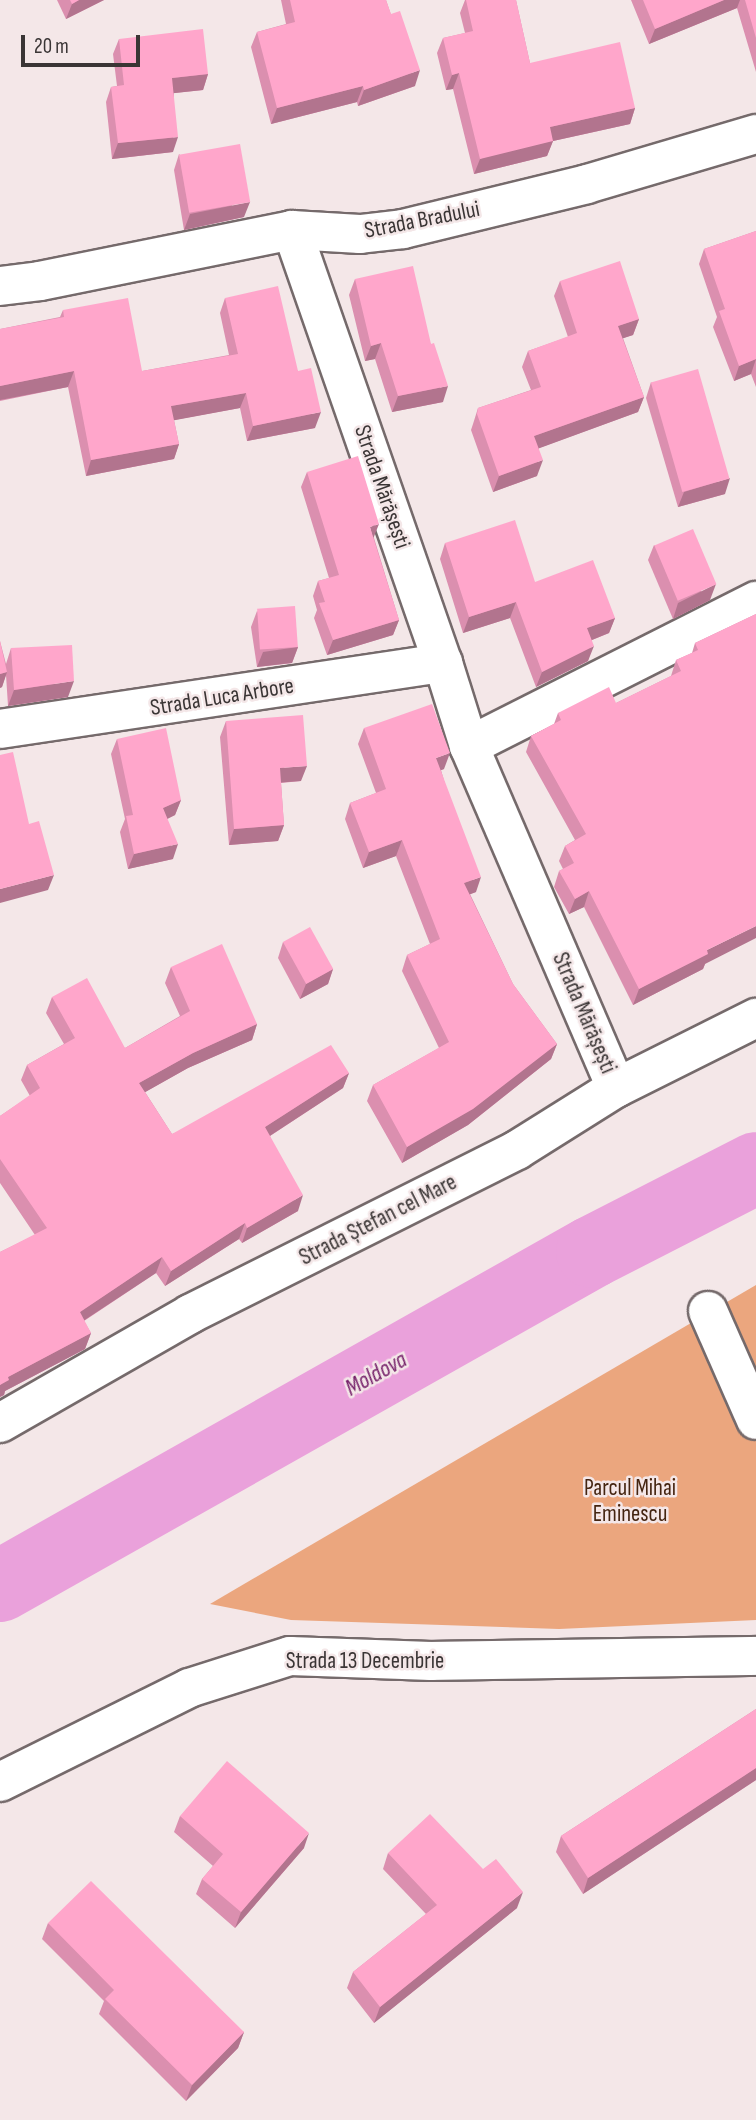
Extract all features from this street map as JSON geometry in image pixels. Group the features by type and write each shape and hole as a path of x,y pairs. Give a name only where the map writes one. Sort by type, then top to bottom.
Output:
{"street":[{"name":"Strada Bradului","path":"0,286 40,281 292,230 360,234 403,229 587,184 756,134"},
{"name":"Strada Mărășești","path":"292,230 443,663 469,746 616,1088"},
{"path":"469,746 756,601"},
{"name":"Strada Luca Arbore","path":"0,729 443,663"},
{"name":"Strada Ștefan cel Mare","path":"0,1423 190,1314 517,1150 616,1088 756,1017"},
{"path":"708,1311 756,1420"},
{"name":"Strada 13 Decembrie","path":"0,1782 189,1688 290,1656 432,1661 756,1656"}],"green space":[{"name":"Parcul Mihai Eminescu","path":"756,1285 756,1620 559,1629 291,1620 210,1604"}],"building":[{"path":"290,0 386,0 391,14 400,11 420,70 364,90 363,86 277,108 257,32 295,22"},
{"path":"466,0 516,0 530,63 620,42 635,108 550,127 553,141 480,159 459,73 452,75 443,38 473,31"},
{"path":"643,0 724,0 655,29"},
{"path":"745,0 756,0 756,38"},
{"path":"203,29 208,74 172,78 178,137 118,143 111,87 124,85 119,39"},
{"path":"240,144 250,202 189,213 179,155"},
{"path":"756,231 756,359 739,366 719,311 725,309 704,249"},
{"path":"620,261 639,319 618,326 644,397 534,436 543,460 499,476 477,414 478,408 541,387 528,351 577,333 560,281"},
{"path":"413,266 431,344 434,343 448,386 398,396 381,343 371,346 355,279"},
{"path":"278,286 298,371 311,368 321,412 253,426 246,393 171,406 179,444 91,460 74,371 0,386 0,329 64,317 63,310 128,298 142,371 238,354 225,298"},
{"path":"698,369 729,479 682,492 651,383"},
{"path":"358,456 379,524 370,527 399,620 333,640 319,603 325,602 318,581 339,575 307,472"},
{"path":"515,520 535,582 593,560 615,618 587,628 594,646 542,672 516,602 469,617 445,543"},
{"path":"693,529 716,584 678,601 654,545"},
{"path":"295,606 298,647 260,650 257,609"},
{"path":"756,614 756,926 639,989 589,891 575,899 559,871 574,863 565,846 586,834 531,736 561,720 558,713 609,687 616,703 681,671 676,660 698,650 695,643"},
{"path":"0,641 7,672 0,674"},
{"path":"72,645 74,681 14,690 11,648"},
{"path":"432,704 450,753 436,758 481,877 464,883 513,984 557,1044 473,1109 407,1147 373,1085 449,1042 407,955 440,939 402,840 369,852 350,803 386,789 364,728"},
{"path":"303,715 307,766 280,768 284,825 234,829 226,721"},
{"path":"166,728 181,800 163,808 178,844 134,854 126,816 133,815 117,739"},
{"path":"13,752 29,824 39,821 54,875 0,889 0,755"},
{"path":"310,927 333,969 306,984 283,942"},
{"path":"222,944 257,1024 193,1053 139,1083 172,1134 331,1045 349,1073 265,1127 303,1195 247,1228 245,1223 171,1271 162,1257 80,1312 91,1333 8,1377 9,1380 0,1385 0,1252 47,1228 0,1159 0,1116 40,1088 27,1065 75,1038 52,997 87,978 125,1048 190,1011 171,967"},
{"path":"756,1709 756,1768 588,1878 561,1836"},
{"path":"227,1761 309,1833 241,1912 202,1879 223,1854 180,1816"},
{"path":"430,1814 483,1869 496,1859 523,1892 380,2007 353,1972 437,1905 388,1853"},
{"path":"91,1881 244,2032 192,2085 105,1999 114,1990 48,1923"}],"waterway":[{"name":"Moldova","path":"0,1586 592,1252 756,1168"}]}
